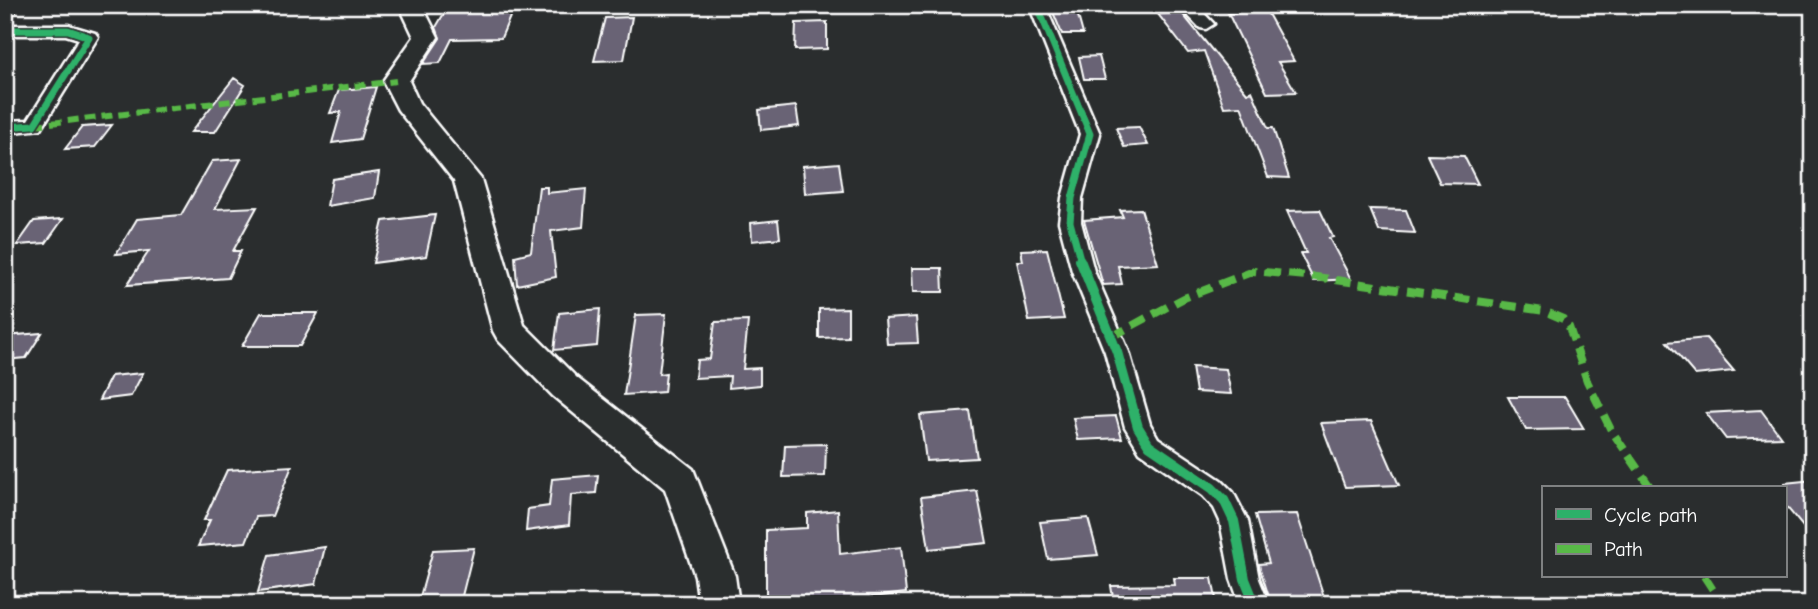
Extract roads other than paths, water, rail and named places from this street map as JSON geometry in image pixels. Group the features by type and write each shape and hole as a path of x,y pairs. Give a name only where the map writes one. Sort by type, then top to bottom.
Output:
{"main road":[{"path":"410,5 426,37 396,81 407,105 467,179 509,331 565,387 680,480 715,576 719,604"}],"street":[{"path":"5,11 12,5"},
{"path":"1037,5 1090,134 1072,198 1070,222 1083,271 1117,352 1138,427 1149,445 1212,488 1224,500 1234,522 1245,579 1255,604"},
{"path":"1186,5 1206,24"},
{"path":"5,30 68,30 89,37 34,125 5,127"}]}
